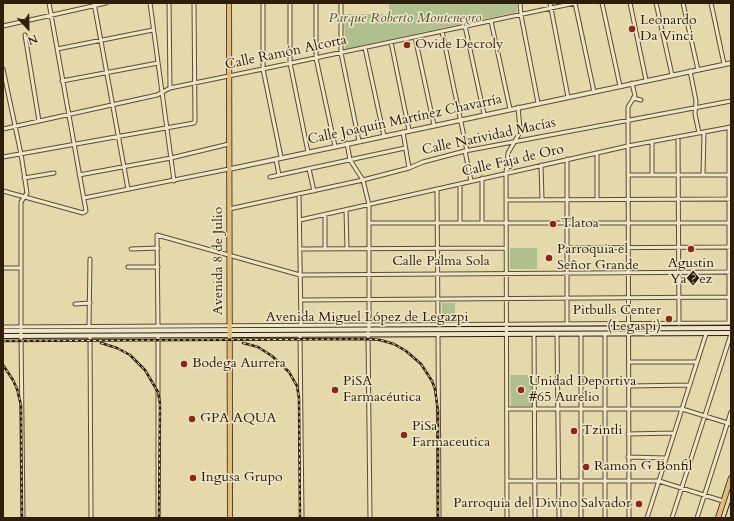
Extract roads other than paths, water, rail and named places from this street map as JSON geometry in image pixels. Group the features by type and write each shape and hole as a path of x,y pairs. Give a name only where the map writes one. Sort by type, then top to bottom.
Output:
{"main road":[{"name":"Avenida 8 de Julio","path":"228,3 230,169 230,518"},
{"name":"Avenida Miguel López de Legazpi","path":"3,331 21,329 230,330 368,335 605,334 628,329 730,325"},
{"name":"Avenida Miguel López de Legazpi","path":"3,336 158,336 230,330 300,335 313,332 369,328 506,327 628,329 706,334 731,334"},
{"path":"718,518 731,478"}],"street":[{"path":"3,191 83,213 85,212 84,198 73,144 49,3"},
{"path":"3,26 94,4 106,3"},
{"path":"150,3 174,181"},
{"path":"169,3 170,88"},
{"path":"3,157 195,122 194,3"},
{"path":"263,3 263,69 281,157"},
{"path":"290,3 290,63 308,152"},
{"path":"316,3 316,58 334,146"},
{"path":"341,3 341,53 359,141"},
{"path":"520,3 538,103"},
{"path":"550,3 568,97"},
{"path":"575,3 594,92"},
{"name":"Calle Ramón Alcorta","path":"3,129 157,94 170,88 194,82 341,53 575,3"},
{"path":"602,3 620,86"},
{"path":"630,3 646,80"},
{"path":"656,3 672,75"},
{"path":"684,3 698,70"},
{"path":"711,3 724,64"},
{"path":"94,4 128,189"},
{"path":"491,21 510,109"},
{"path":"466,26 484,114"},
{"path":"57,49 153,30"},
{"path":"442,31 471,181"},
{"path":"25,35 39,121"},
{"path":"415,37 434,125"},
{"path":"391,42 409,130"},
{"path":"365,48 384,136"},
{"path":"62,82 158,63"},
{"name":"Calle Joaquín Martínez Chavarría","path":"84,198 174,181 460,119 731,63"},
{"path":"3,69 21,154 27,193 21,202 20,268 23,518"},
{"path":"690,71 696,101 695,108 699,133"},
{"path":"629,518 628,107 635,94 632,83"},
{"path":"633,98 641,100"},
{"name":"Calle Natividad Macías","path":"230,209 363,180 466,151 731,101"},
{"path":"507,518 506,173 508,153 520,129 518,107"},
{"path":"730,127 730,325"},
{"name":"Calle Faja de Oro","path":"300,220 628,146 730,127"},
{"path":"403,132 409,168"},
{"path":"703,175 704,132"},
{"path":"678,137 679,324"},
{"path":"652,142 652,175"},
{"path":"80,175 171,158 229,144"},
{"path":"347,144 350,160 363,180 369,205 368,335 370,518"},
{"path":"270,177 405,148"},
{"path":"597,153 597,200"},
{"path":"276,159 279,175"},
{"path":"567,160 568,324"},
{"path":"541,165 542,199"},
{"path":"309,169 314,191"},
{"path":"24,178 54,173"},
{"path":"628,175 730,175"},
{"path":"482,178 482,223"},
{"path":"460,184 460,223"},
{"path":"437,189 438,325"},
{"path":"299,194 301,325"},
{"path":"506,200 730,198"},
{"path":"346,210 347,249"},
{"path":"325,215 325,249"},
{"path":"369,224 730,223"},
{"name":"Calle Palma Sola","path":"158,248 157,235 300,275 730,272"},
{"path":"567,248 730,247"},
{"path":"131,249 158,248 158,326"},
{"path":"300,249 506,248"},
{"path":"90,259 90,326"},
{"path":"128,267 158,267"},
{"path":"3,268 20,268"},
{"path":"301,300 628,299 729,297"},
{"path":"75,304 90,303"},
{"name":"Avenida Miguel López de Legazpi","path":"3,327 21,329 90,326 158,326 230,330 301,325 369,328 438,325 506,327 568,324 628,329 679,324 730,325"},
{"path":"438,334 439,518"},
{"path":"534,334 535,518"},
{"path":"557,334 559,518"},
{"path":"581,334 581,518"},
{"path":"605,334 605,518"},
{"path":"647,518 706,334"},
{"path":"672,518 731,334"},
{"path":"300,335 302,518"},
{"path":"90,336 91,518"},
{"path":"158,336 158,518"},
{"path":"628,362 697,362"},
{"path":"628,386 690,385"},
{"path":"507,410 682,409 729,423"},
{"path":"697,518 729,423 731,412"},
{"path":"628,434 674,433"},
{"path":"628,457 666,458"},
{"path":"507,481 658,481 723,501"}],"tram line":[{"path":"725,518 731,500"}],"railway":[{"path":"3,341 367,339 380,340 394,344 406,351 421,364 432,381 435,389 438,411 438,518"},
{"path":"101,343 117,348 130,355 145,370 158,392 160,404 159,518"},
{"path":"243,343 258,347 272,356 289,372 297,386 299,398 300,518"},
{"path":"3,365 13,380 21,405 22,518"}],"place":[{"name":"Leonardo Da Vinci","path":"632,29"},
{"name":"Ovide Decroly","path":"407,45"},
{"name":"Tlatoa","path":"553,224"},
{"name":"Agustin Ya�ez","path":"691,249"},
{"name":"Parroquia el Señor Grande","path":"549,258"},
{"name":"Pitbulls Center (Legaspi)","path":"669,319"},
{"name":"Bodega Aurrera","path":"184,364"},
{"name":"PiSA Farmacéutica","path":"335,390"},
{"name":"Unidad Deportiva #65 Aurelio","path":"521,390"},
{"name":"GPA AQUA","path":"192,419"},
{"name":"Tzintli","path":"574,431"},
{"name":"PiSa Farmaceutica","path":"404,435"},
{"name":"Ramon G Bonfil","path":"586,467"},
{"name":"Ingusa Grupo","path":"193,478"},
{"name":"Parroquia del Divino Salvador","path":"639,504"}],"park label":[{"name":"Parque Roberto Montenegro","path":"405,19"}]}
